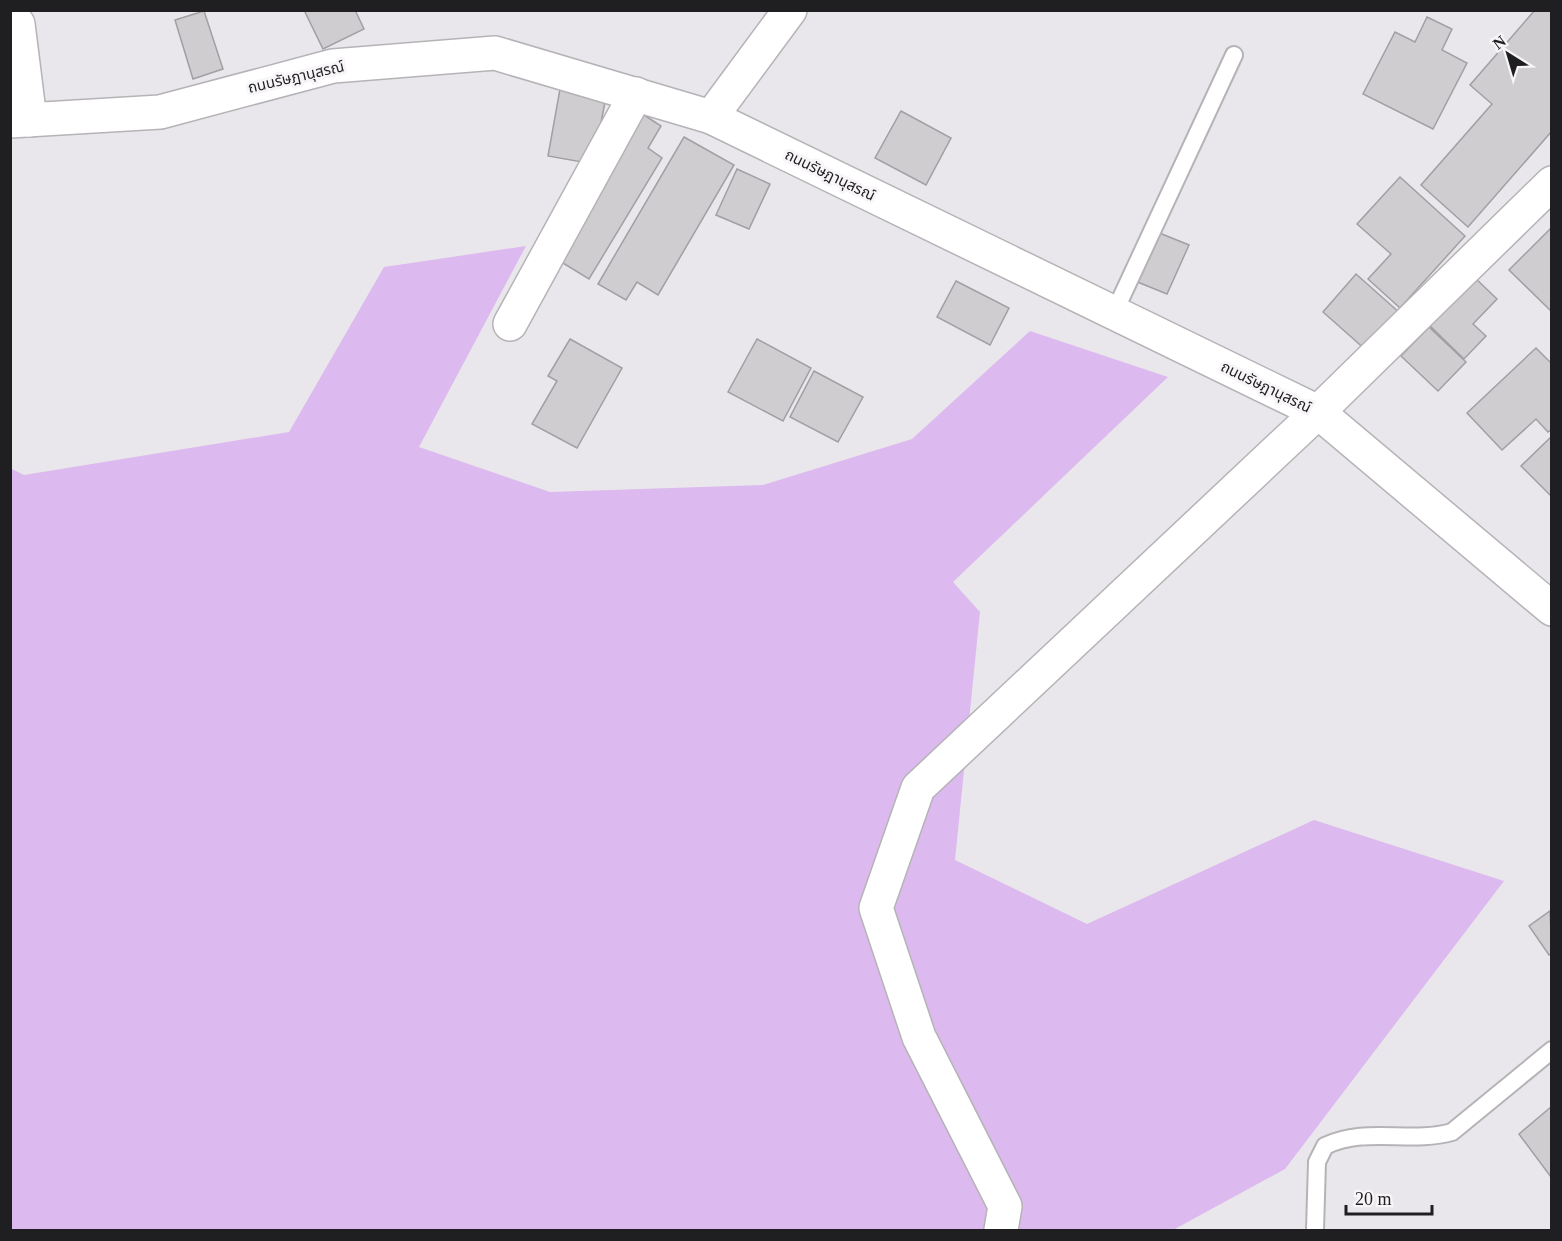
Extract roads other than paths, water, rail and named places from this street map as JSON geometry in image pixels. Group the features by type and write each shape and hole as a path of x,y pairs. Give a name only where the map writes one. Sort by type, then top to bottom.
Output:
{"street":[{"path":"711,117 790,10"},
{"path":"10,13 18,24 20,120"},
{"name":"ถนนรัษฎานุสรณ์","path":"20,120 160,112 333,66 495,53 711,117 1318,412 1551,609"},
{"path":"510,324 636,94"},
{"path":"1001,1230 1005,1206 919,1037 876,908 918,788 1318,412 1551,183"}],"lane":[{"path":"1114,313 1234,55"},
{"path":"1315,1230 1317,1162 1326,1146 1359,1135 1433,1137 1452,1132 1551,1050"}]}
